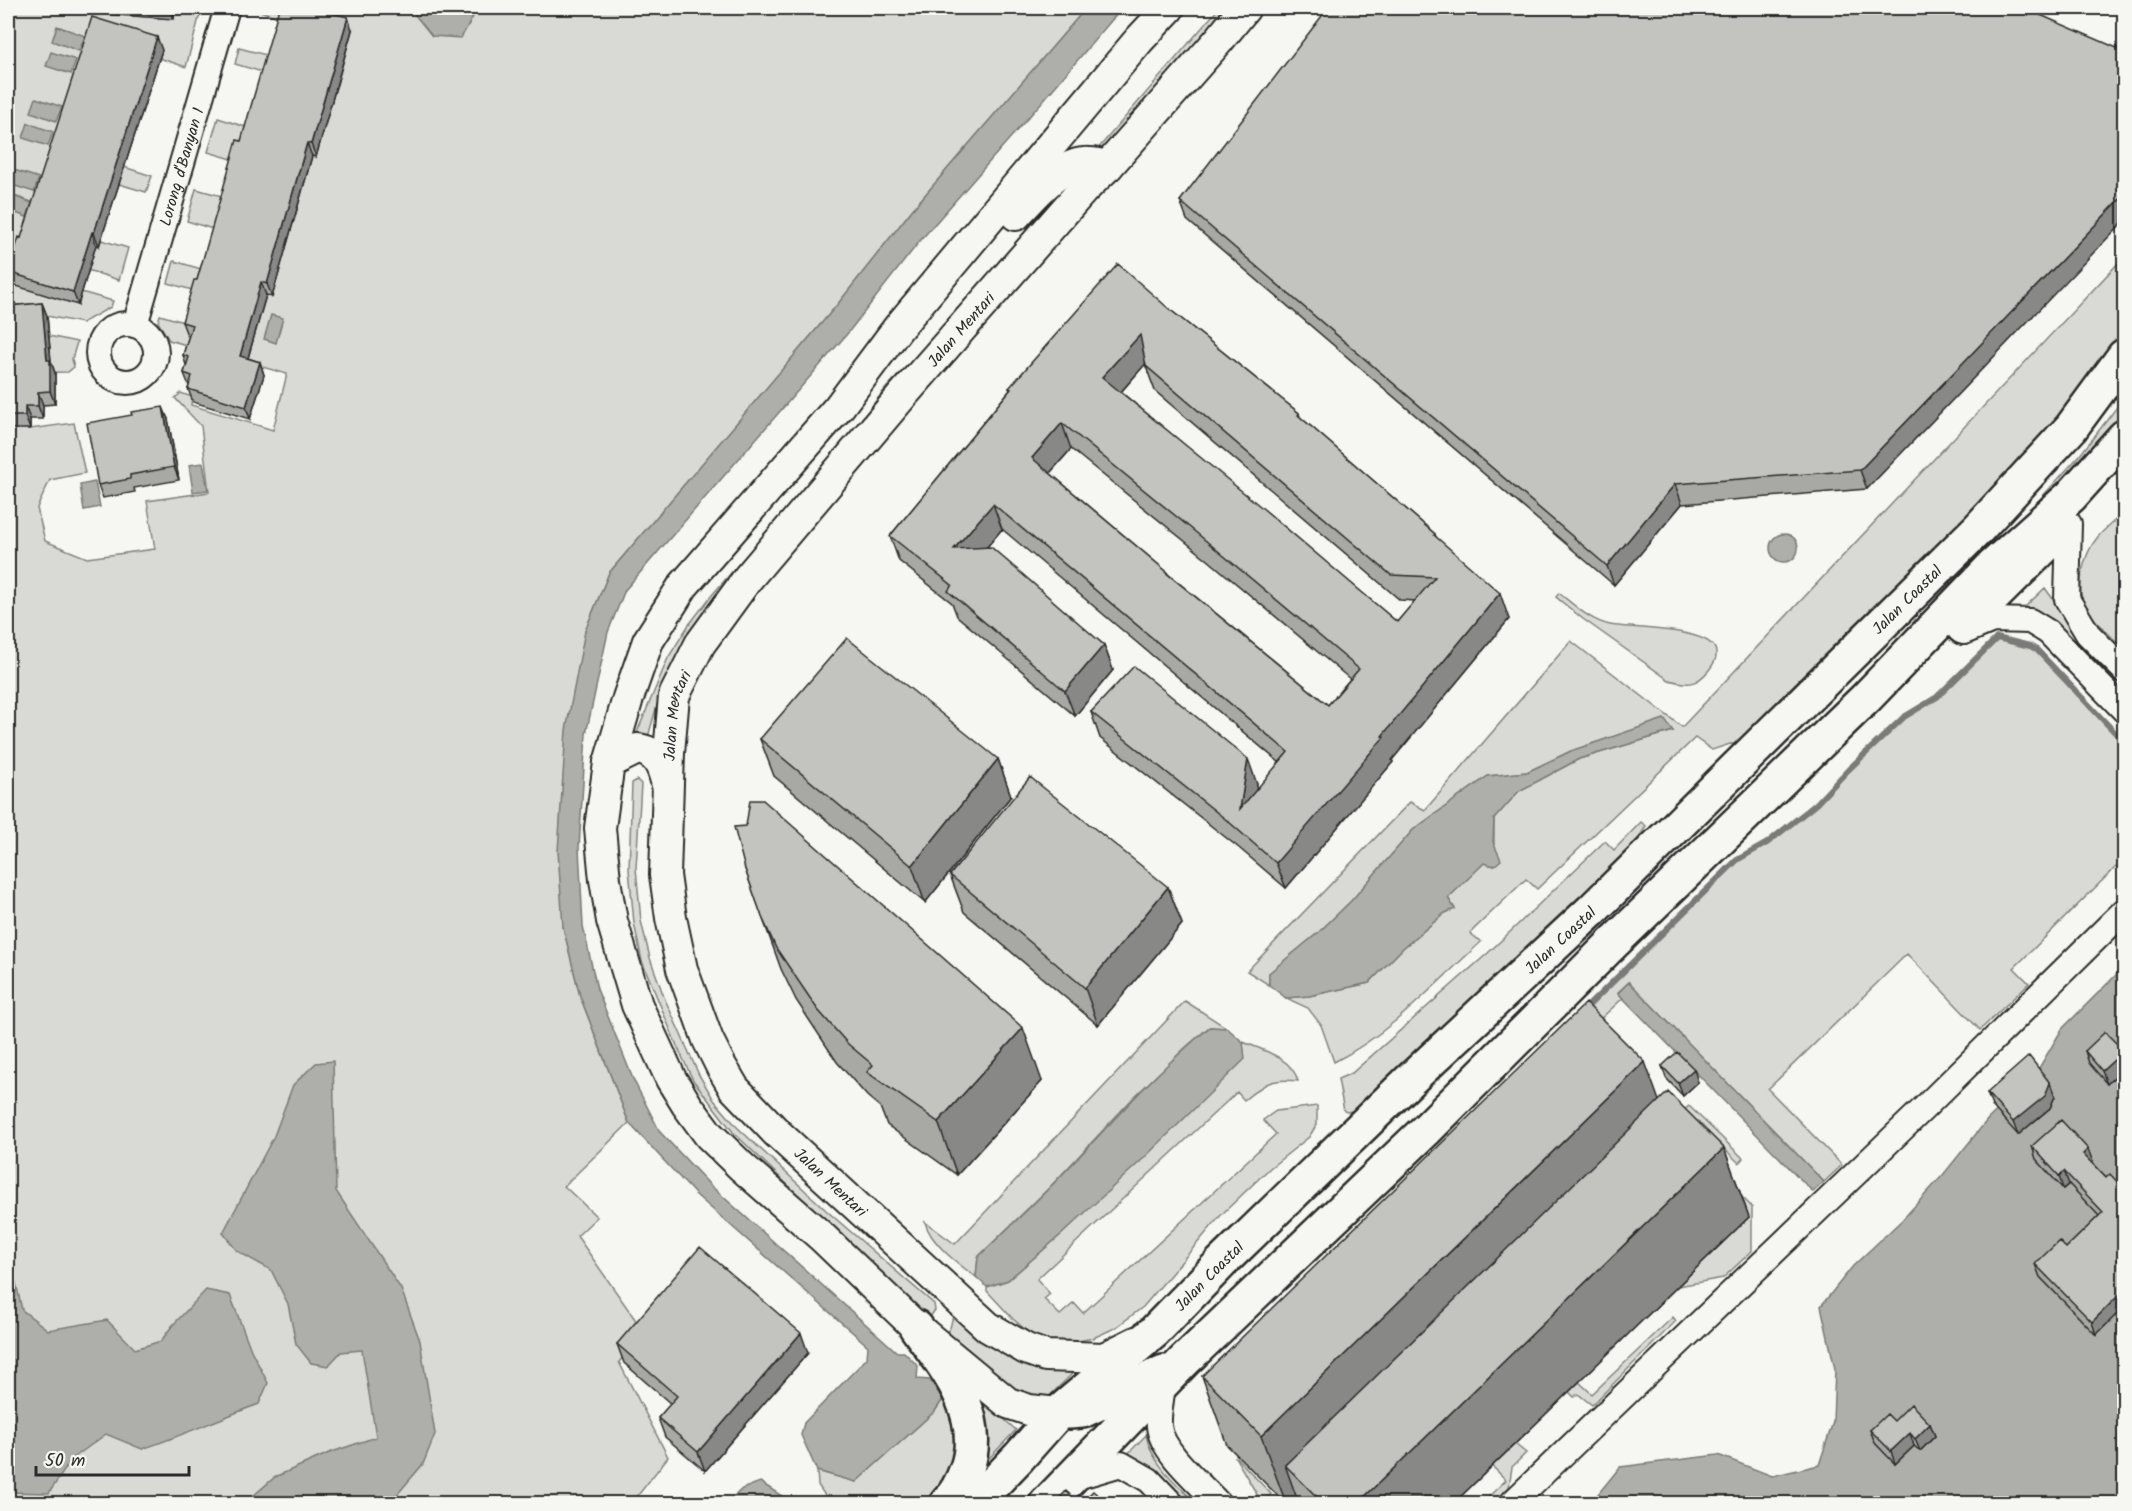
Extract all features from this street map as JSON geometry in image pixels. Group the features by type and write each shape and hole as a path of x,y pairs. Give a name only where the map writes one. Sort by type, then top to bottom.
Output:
{"highway":[{"name":"Jalan Coastal","path":"974,1503 1058,1413 1154,1332 1221,1263 1410,1080 1592,910 1979,528 2071,428 2124,356"},
{"path":"1046,1503 1174,1372 1426,1130 1608,948 1866,698 1994,565 2071,496 2124,437"},
{"path":"1866,698 1920,667 2069,524 2124,465"},
{"path":"916,1327 942,1362 964,1399 972,1429 971,1456 954,1496 946,1503"},
{"path":"1058,1413 1082,1411 1149,1380 1174,1372"}],"main road":[{"path":"1058,1413 1029,1410 1008,1403 916,1327 822,1237 709,1135 671,1079 637,1005 612,921 600,828 609,763 616,735 648,641 683,586 839,407 898,328 1168,8"},
{"name":"Jalan Mentari","path":"1154,1332 1104,1358 1046,1356 1026,1349 988,1327 777,1133 735,1088 708,1040 682,969 665,875 667,786 674,696 700,644 748,578 902,396 1245,8"},
{"path":"898,328 924,315 980,251 1048,182 1067,169 1083,162 1108,165"},
{"path":"609,763 637,749 651,753 662,766 667,786"},
{"path":"825,1176 879,1250 938,1303 940,1314 931,1328 916,1327"}],"street":[{"name":"Lorong d'Banyan 1","path":"135,326 227,8"},
{"path":"2069,524 2067,599 2088,634 2124,670"},
{"path":"1953,637 1993,620 2030,621 2048,632 2124,710"},
{"path":"1511,1503 1923,1109 2124,911"},
{"path":"1174,1372 1159,1427 1163,1439 1170,1452 1219,1503"},
{"path":"1070,1479 1121,1464 1149,1480 1172,1503"}],"shaded area":[{"path":"8,8 107,8 106,14 174,19 175,13 200,14 186,67 159,58 161,50 79,84 144,105 124,167 152,176 146,192 119,184 116,191 34,225 99,246 101,240 128,248 119,280 24,250 81,292 113,301 111,307 82,323 47,316 8,319 8,262 17,265 22,250 8,246 8,210 27,217 32,202 8,194"},
{"path":"251,8 1086,8 912,210 837,305 609,573 585,631 563,927 580,996 629,1123 564,1186 597,1217 577,1236 644,1332 619,1362 668,1457 632,1503 8,1503 8,427 30,429 74,423 85,473 50,480 37,508 45,541 87,558 155,549 147,501 209,492 201,426 175,398 181,393 192,397 191,405 273,430 287,374 169,340 158,322 160,315 190,324 249,352 258,322 250,307 168,283 174,261 208,271 206,279 272,296 219,231 187,221 196,189 229,198 226,209 292,227 308,171 242,153 239,161 208,152 218,118 252,129 250,139 316,156 333,93 235,64 239,48 274,57 271,67 337,85 352,30 284,19"},
{"path":"416,8 478,8 461,38 432,36 415,15"},
{"path":"1086,8 1122,8 919,242 847,334 625,590 608,632 586,734 579,848 583,926 597,989 633,1079 660,1132 710,1185 897,1352 904,1352 918,1366 917,1379 930,1380 943,1399 935,1411 856,1482 817,1471 801,1435 804,1423 867,1358 868,1346 695,1194 629,1123 580,996 563,927 558,851 566,730 585,631 609,573 837,305 912,210"},
{"path":"1219,8 1227,8 1100,157 1096,151"},
{"path":"57,26 85,36 79,51 52,41"},
{"path":"51,52 76,60 71,74 46,66"},
{"path":"36,98 62,107 56,121 31,112"},
{"path":"28,123 53,132 48,146 23,138"},
{"path":"14,170 39,178 34,192 9,184"},
{"path":"1063,191 676,662 657,705 648,737 636,735 668,658 688,626 712,595 833,455 886,388 936,336 1058,193"},
{"path":"8,194 32,203 27,217 8,210"},
{"path":"2124,257 2124,342 2080,399 1748,745 1730,744 1712,750 1695,738 1537,889 1526,879 1470,933 1481,942 1411,1007 1355,1051 1334,1062 1321,1025 1308,1008 1286,998 1309,996 1369,983 1403,948 1445,913 1455,909 1448,898 1484,863 1494,866 1494,819 1519,791 1579,759 1673,731 1664,720 1571,751 1527,772 1488,776 1413,830 1351,901 1319,932 1269,973 1269,985 1247,971 1410,802 1425,810 1571,641 1682,727"},
{"path":"271,315 283,318 276,343 264,339"},
{"path":"49,336 77,342 72,359 74,367 68,372 8,373 50,352"},
{"path":"2124,398 2124,427 2020,521 2080,455"},
{"path":"203,463 208,490 193,492 189,465"},
{"path":"95,482 100,507 84,510 80,485"},
{"path":"2124,512 2124,649 2099,625 2086,608 2082,600 2081,582 2082,572 2092,545 2103,531"},
{"path":"1784,534 1794,538 1798,548 1794,558 1784,562 1774,558 1770,548 1774,538"},
{"path":"2045,588 2082,639 2124,683 2124,701 2038,613 2025,607"},
{"path":"1559,593 1583,612 1603,623 1670,631 1702,638 1712,644 1716,653 1714,662 1696,682 1681,683 1669,680 1583,619 1556,597"},
{"path":"1997,638 2030,646 2037,650 2124,742 2124,871 2118,865 2014,968 2029,983 1980,1030 1907,954 1768,1089 1842,1165 1824,1182 1629,982 1618,992 1623,998 1540,1075 1562,1033 1737,860 1767,843 1816,804 1904,717 1937,697"},
{"path":"1664,719 1673,731 1579,759 1519,791 1494,819 1493,842 1501,860 1494,866 1484,863 1448,898 1455,909 1445,913 1403,948 1369,983 1309,996 1286,998 1269,985 1269,973 1319,932 1351,901 1413,830 1488,776 1527,772 1571,751"},
{"path":"637,780 641,784 636,868 641,921 650,958 664,997 699,1075 714,1100 737,1127 828,1212 934,1304 935,1310 930,1317 926,1318 733,1132 693,1080 642,961 634,923 629,869 632,783"},
{"path":"1641,822 1646,826 1624,864 1356,1110 1344,1111 1338,1079 1352,1073 1488,953 1605,841 1614,850"},
{"path":"2124,967 2124,1503 1590,1504 1620,1467 1718,1455 1772,1476 1819,1465 1833,1422 1835,1369 1821,1306 1853,1266 1902,1220 1943,1175 1988,1119 2035,1075 2062,1029"},
{"path":"1629,982 1824,1182 1813,1192 1618,993"},
{"path":"1185,1001 1227,1028 1209,1027 1133,1098 1050,1187 978,1257 976,1277 946,1253 933,1238 925,1222 955,1244"},
{"path":"1210,1027 1227,1028 1243,1042 1245,1059 1063,1233 1008,1280 987,1287 976,1277 978,1257 1041,1196 1147,1084"},
{"path":"1243,1042 1276,1056 1290,1066 1298,1081 1281,1080 1269,1083 1244,1100 1237,1092 1037,1279 1050,1294 1044,1299 1060,1315 1074,1303 1083,1313 1276,1134 1263,1120 1276,1111 1317,1106 1317,1124 1309,1137 1270,1168 1222,1214 1143,1307 1115,1328 1093,1338 1073,1342 1052,1341 1033,1336 1013,1319 987,1291 987,1287 1008,1280 1063,1233 1244,1059"},
{"path":"333,1061 336,1191 401,1289 420,1341 435,1434 423,1464 390,1503 245,1503 275,1477 329,1453 376,1437 362,1350 341,1352 328,1366 311,1363 296,1344 288,1304 271,1270 237,1251 223,1233 274,1136 293,1085 316,1063"},
{"path":"1689,1106 1743,1158 1739,1163 1684,1110"},
{"path":"1732,1187 1752,1207 1752,1251 1723,1278 1678,1286"},
{"path":"8,1247 22,1310 48,1330 107,1320 135,1349 161,1341 206,1290 230,1295 251,1350 268,1383 259,1404 142,1449 106,1434 72,1459 49,1493 8,1492"},
{"path":"954,1312 1052,1370 1073,1373 1035,1410 944,1335 950,1328"},
{"path":"1673,1317 1676,1321 1592,1405 1578,1394 1574,1397 1569,1392 1579,1382 1592,1394"},
{"path":"962,1381 1016,1430 977,1471"},
{"path":"943,1399 949,1412 956,1441 967,1440 935,1503 830,1503 818,1485 817,1471 856,1482 935,1411"},
{"path":"1146,1435 1159,1464 1196,1503 1179,1503 1118,1464"},
{"path":"1515,1444 1526,1453 1512,1467 1509,1487 1491,1503 1481,1504 1506,1480 1492,1466"},
{"path":"1235,1457 1271,1494 1262,1503"},
{"path":"760,1482 790,1503 727,1503 742,1489"}],"building":[{"path":"279,8 312,8 348,17 311,144 307,143 267,284 261,282 240,356 260,362 246,407 188,389 192,376 184,373 189,357 183,355 192,325 182,322 194,280 197,280 237,140 241,141"},
{"path":"1328,8 2024,8 2124,51 2124,195 1860,470 1675,484 1607,566 1180,201"},
{"path":"92,17 157,37 73,292 8,272"},
{"path":"1118,264 1168,308 1299,413 1298,415 1500,593 1382,736 1384,737 1276,863 1229,822 1091,712 1134,666 1248,759 1240,809 1288,752 993,504 954,549 991,547 1104,645 1065,691 948,591 952,585 890,536 1011,389 1009,388","holes":["1140,335 1146,366 1391,575 1435,577 1397,622 1102,377","1062,423 1359,669 1328,705 1165,572 1032,458"]},
{"path":"42,303 47,360 50,360 50,391 38,392 38,406 25,406 25,416 8,416 8,306"},
{"path":"163,407 174,467 130,475 130,479 98,485 87,423"},
{"path":"847,638 998,759 912,866 760,739"},
{"path":"1030,777 1168,887 1085,988 950,875"},
{"path":"750,800 763,800 1023,1028 938,1122 867,1072 873,1065 848,1044 818,1010 776,948 745,869 734,827 746,826"},
{"path":"1586,1003 1645,1062 1261,1436 1202,1376"},
{"path":"2105,1032 2124,1051 2102,1071 2085,1051"},
{"path":"1677,1052 1694,1069 1678,1083 1662,1066"},
{"path":"2029,1056 2050,1083 2045,1096 2013,1122 1987,1093"},
{"path":"1668,1092 1724,1148 1358,1503 1323,1503 1285,1465"},
{"path":"2061,1120 2088,1149 2083,1154 2106,1178 2110,1174 2124,1189 2124,1254 2118,1260 2124,1267 2124,1290 2092,1322 2035,1264 2059,1241 2066,1248 2103,1212 2064,1171 2059,1176 2032,1146"},
{"path":"700,1247 801,1333 698,1452 658,1418 677,1396 617,1344"},
{"path":"1911,1404 1930,1424 1915,1439 1910,1433 1891,1451 1870,1430 1887,1414 1894,1421"},
{"path":"1066,1491 1079,1503 1055,1503"},
{"path":"1093,1491 1107,1503 1081,1503"}],"waterway":[{"path":"1585,1009 1737,860 1767,843 1816,804 1904,717 1937,697 1997,638 2030,646 2037,650 2124,742"}]}
